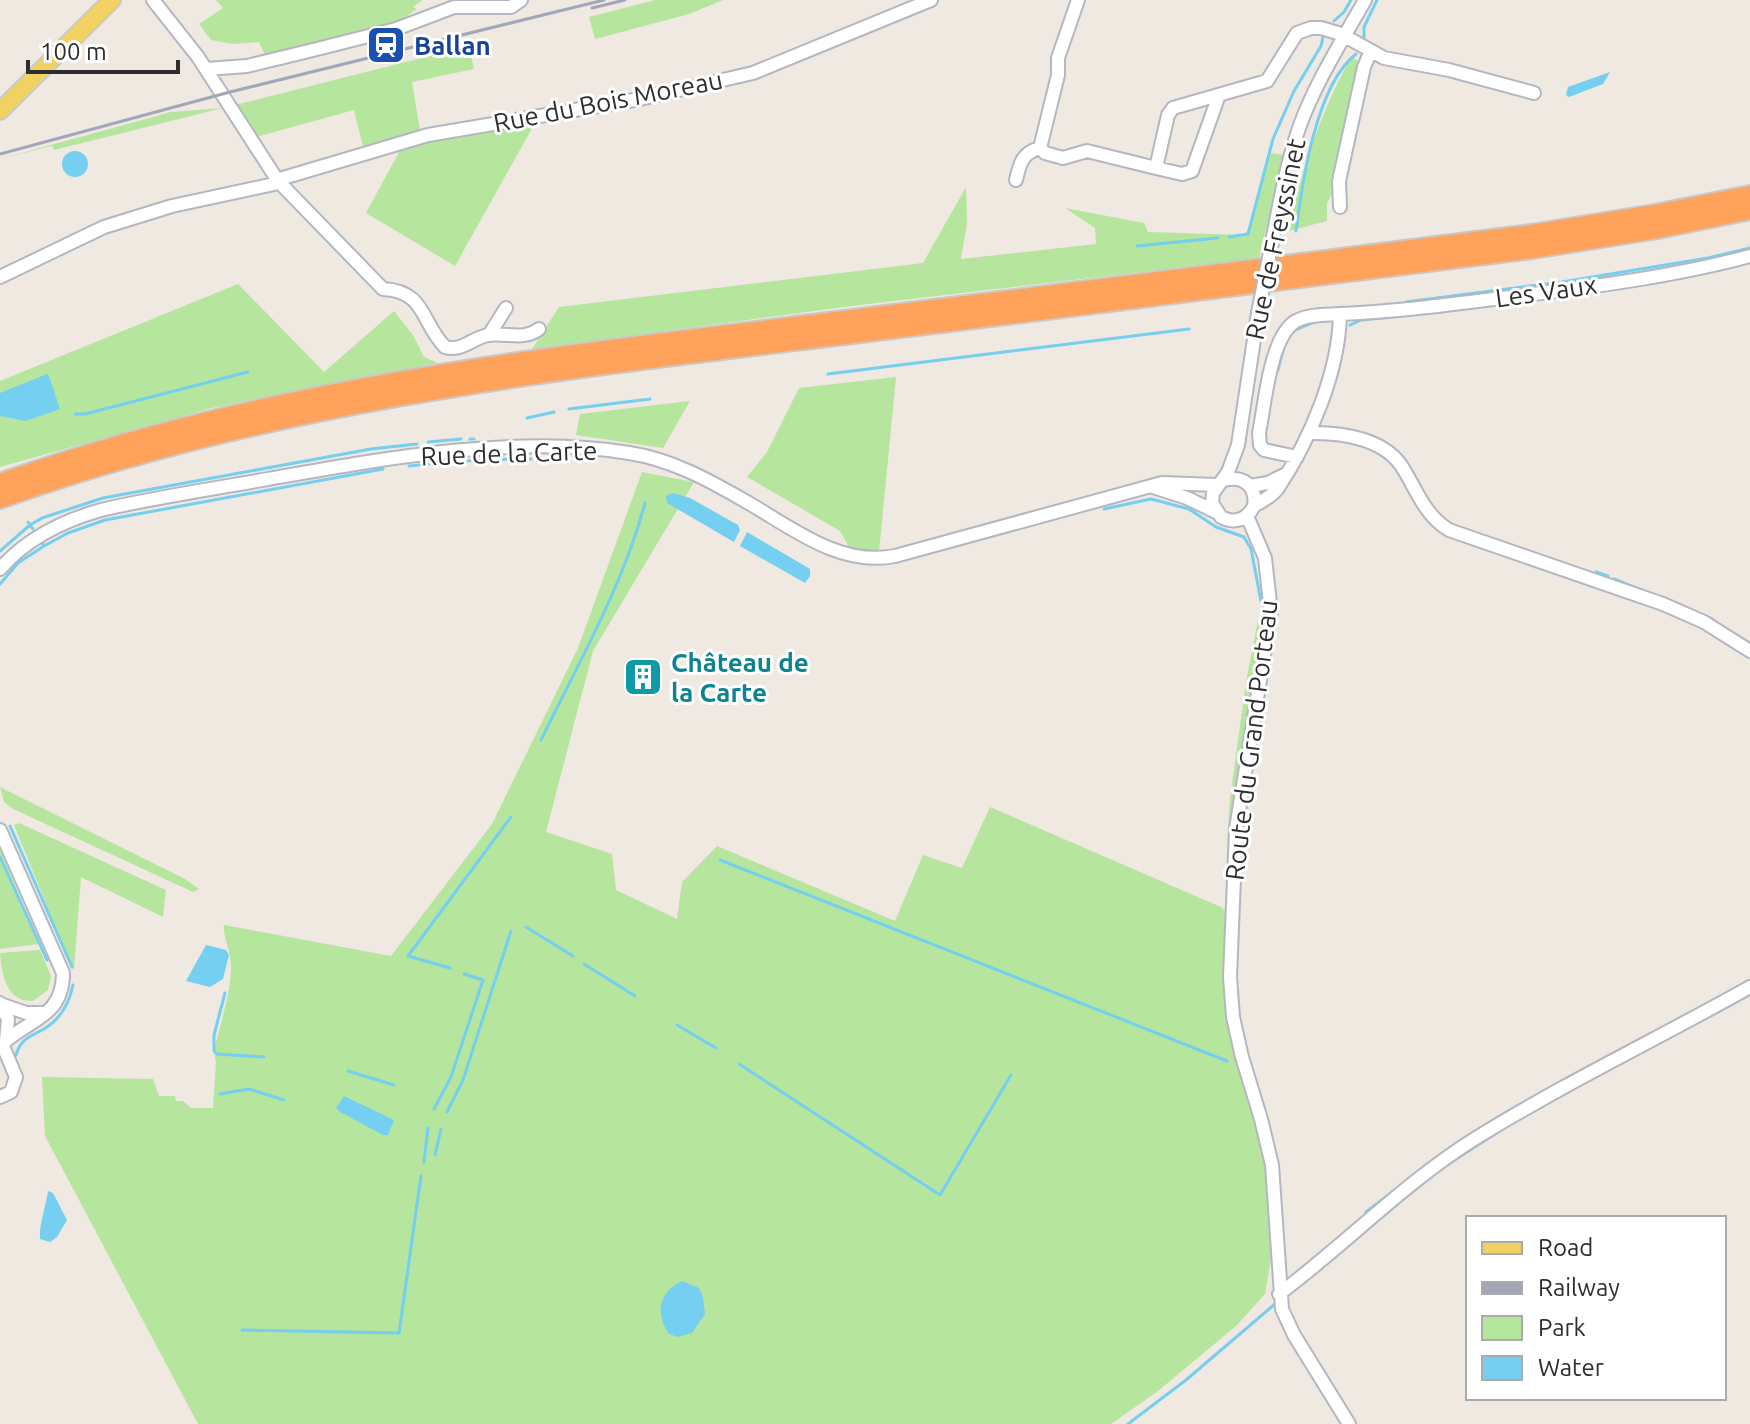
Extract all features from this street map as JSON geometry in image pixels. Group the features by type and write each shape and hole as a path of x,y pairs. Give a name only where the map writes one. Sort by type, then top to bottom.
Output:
{"highway":[{"path":"5,480 211,420 316,396 447,373 608,349 1531,234 1750,195"},
{"path":"0,499 164,448 280,419 475,383 1533,249 1750,210"},
{"path":"0,509 60,478"}],"main road":[{"path":"0,111 112,0"}],"street":[{"path":"153,0 206,69 278,181 383,289 405,294 415,300 445,347 458,348 489,335 533,329"},
{"path":"206,69 247,66 396,29 458,4 495,3 511,7 521,0"},
{"name":"Rue du Bois Moreau","path":"0,277 104,227 150,212 278,181 428,135 640,99 753,73 931,0"},
{"path":"1040,148 1058,75 1058,58 1078,0"},
{"name":"Rue de Freyssinet","path":"1238,445 1258,313 1290,155 1300,125 1365,0"},
{"path":"1156,168 1170,111 1267,81 1292,40 1303,30 1321,28 1345,36 1370,53 1394,61 1449,70 1534,93"},
{"path":"1340,207 1339,181 1364,67 1370,53"},
{"path":"1040,148 1045,153 1063,158 1087,151 1182,174 1192,171 1219,95"},
{"path":"1016,180 1023,156 1040,148"},
{"name":"Les Vaux","path":"1297,457 1264,450 1260,445 1259,433 1277,348 1284,331 1296,321 1316,315 1407,309 1564,290 1750,256"},
{"path":"489,335 506,308"},
{"path":"1150,486 1187,498 1227,520 1241,520 1272,494 1309,433 1335,356 1340,314"},
{"path":"1309,433 1354,437 1386,451 1402,466 1429,515 1449,530 1663,604 1704,622 1750,651"},
{"path":"1216,512 1212,503 1238,445"},
{"path":"1238,445 1255,499 1250,511"},
{"name":"Rue de la Carte","path":"0,569 23,547 55,526 115,507 376,460 470,450 605,450 654,458 727,491 823,545 866,558 895,556 1162,483 1220,483"},
{"path":"1220,483 1239,479 1248,484 1268,483 1284,475"},
{"name":"Route du Grand Porteau","path":"1250,511 1265,558 1271,612 1236,829 1230,977 1233,1017 1272,1165 1282,1309 1294,1335 1349,1424"},
{"path":"0,830 63,973 60,995 36,1022 3,1046"},
{"path":"1279,1294 1475,1139 1750,987"},
{"path":"1,1004 26,1013 45,1013"},
{"path":"1,1004 8,1019 3,1046 4,1062 16,1075 5,1094"}],"green space":[{"path":"216,0 423,0 413,7 417,9 396,23 265,55 259,42 232,44 211,40 199,24 223,8"},
{"path":"655,0 723,0 689,14 595,39 589,17"},
{"path":"469,46 474,69 412,82 421,137 539,116 455,266 366,213 404,143 365,154 354,110 256,137 235,105"},
{"path":"1352,56 1364,67 1339,181 1327,203 1327,221 1288,231 1313,141 1330,98"},
{"path":"223,108 54,150 52,146 0,159 171,112"},
{"path":"1270,153 1284,155 1259,258 852,306 532,349 559,307 923,263 966,187 967,224 961,259 1096,244 1095,228 1065,208 1144,223 1148,232 1247,235"},
{"path":"238,284 324,372 394,311 413,335 424,357 438,363 212,408 0,467 0,381"},
{"path":"896,377 879,552 864,553 850,549 840,531 747,477 767,452 799,388"},
{"path":"690,401 663,448 576,435 580,414"},
{"path":"642,472 694,482 593,651 546,832 612,854 616,890 677,919 682,882 717,846 895,921 923,855 962,868 990,807 1221,907 1231,918 1230,977 1261,1119 1277,1224 1265,1294 1236,1326 1158,1391 1111,1424 198,1424 45,1136 42,1077 153,1079 159,1096 175,1096 176,1101 183,1101 191,1108 213,1108 214,1051 231,969 224,925 391,956 492,824 578,648"},
{"path":"1258,620 1266,621 1228,830 1246,682"},
{"path":"0,787 185,879 199,889 193,892 13,809 4,802"},
{"path":"19,823 166,890 163,917 81,877 72,968 14,825"},
{"path":"0,849 39,944 0,949"},
{"path":"40,950 51,976 48,990 33,1001 24,1000 7,986 0,953"}],"water":[{"path":"1610,72 1603,84 1569,97 1566,95 1568,87"},
{"path":"75,151 84,155 88,164 84,173 75,177 66,173 62,164 66,155"},
{"path":"47,374 60,409 26,421 0,416 0,393"},
{"path":"673,493 690,498 738,525 740,530 734,542 667,503 666,496"},
{"path":"747,532 810,569 805,583 740,546"},
{"path":"206,945 226,950 229,955 223,979 210,987 186,981"},
{"path":"344,1096 394,1120 388,1135 340,1112 336,1108"},
{"path":"48,1191 53,1193 67,1220 57,1237 50,1242 40,1239"},
{"path":"682,1281 699,1288 705,1314 692,1333 677,1337 668,1333 661,1310 668,1291"}],"waterway":[{"path":"1334,21 1351,0"},
{"path":"1364,37 1364,27 1377,0"},
{"path":"1229,237 1248,234 1273,139 1323,37"},
{"path":"1296,231 1307,162 1321,111 1342,69 1356,54"},
{"path":"1137,246 1218,238"},
{"path":"1406,302 1562,282 1750,248"},
{"path":"1728,268 1750,262"},
{"path":"1350,325 1361,320 1392,317"},
{"path":"1289,336 1314,322"},
{"path":"828,374 1189,329"},
{"path":"1278,370 1283,350"},
{"path":"75,414 248,372"},
{"path":"569,409 650,399"},
{"path":"527,418 554,412"},
{"path":"428,442 461,439"},
{"path":"0,551 42,518 103,498 371,449 417,444"},
{"path":"463,461 510,459"},
{"path":"522,459 531,459"},
{"path":"409,466 448,462"},
{"path":"43,544 105,520 383,469"},
{"path":"1104,509 1151,499 1189,509 1216,527 1244,537 1251,549 1261,601"},
{"path":"541,740 612,594 645,503"},
{"path":"28,522 33,529"},
{"path":"0,584 18,563 44,546"},
{"path":"1596,572 1608,576"},
{"path":"1614,579 1712,619"},
{"path":"450,968 408,956 511,817"},
{"path":"10,826 72,967"},
{"path":"0,857 47,960"},
{"path":"720,860 1227,1061"},
{"path":"526,927 573,956"},
{"path":"447,1112 463,1080 511,931"},
{"path":"584,964 635,996"},
{"path":"434,1109 451,1077 483,980 464,974"},
{"path":"16,1055 23,1041 60,1016 73,985"},
{"path":"225,993 214,1035 214,1051 217,1054 264,1057"},
{"path":"677,1025 716,1048"},
{"path":"739,1064 940,1195 1011,1075"},
{"path":"348,1071 394,1085"},
{"path":"220,1094 249,1089 284,1100"},
{"path":"424,1162 428,1128"},
{"path":"435,1155 441,1129"},
{"path":"1445,1166 1495,1134"},
{"path":"242,1330 399,1333 421,1176"},
{"path":"1366,1212 1395,1190"},
{"path":"1128,1424 1186,1380 1275,1304"}],"railway":[{"path":"0,154 230,92 604,0"},
{"path":"592,8 625,0"}],"place":[{"name":"Ballan","path":"386,45"},
{"name":"Château de la Carte","path":"643,677"}]}
